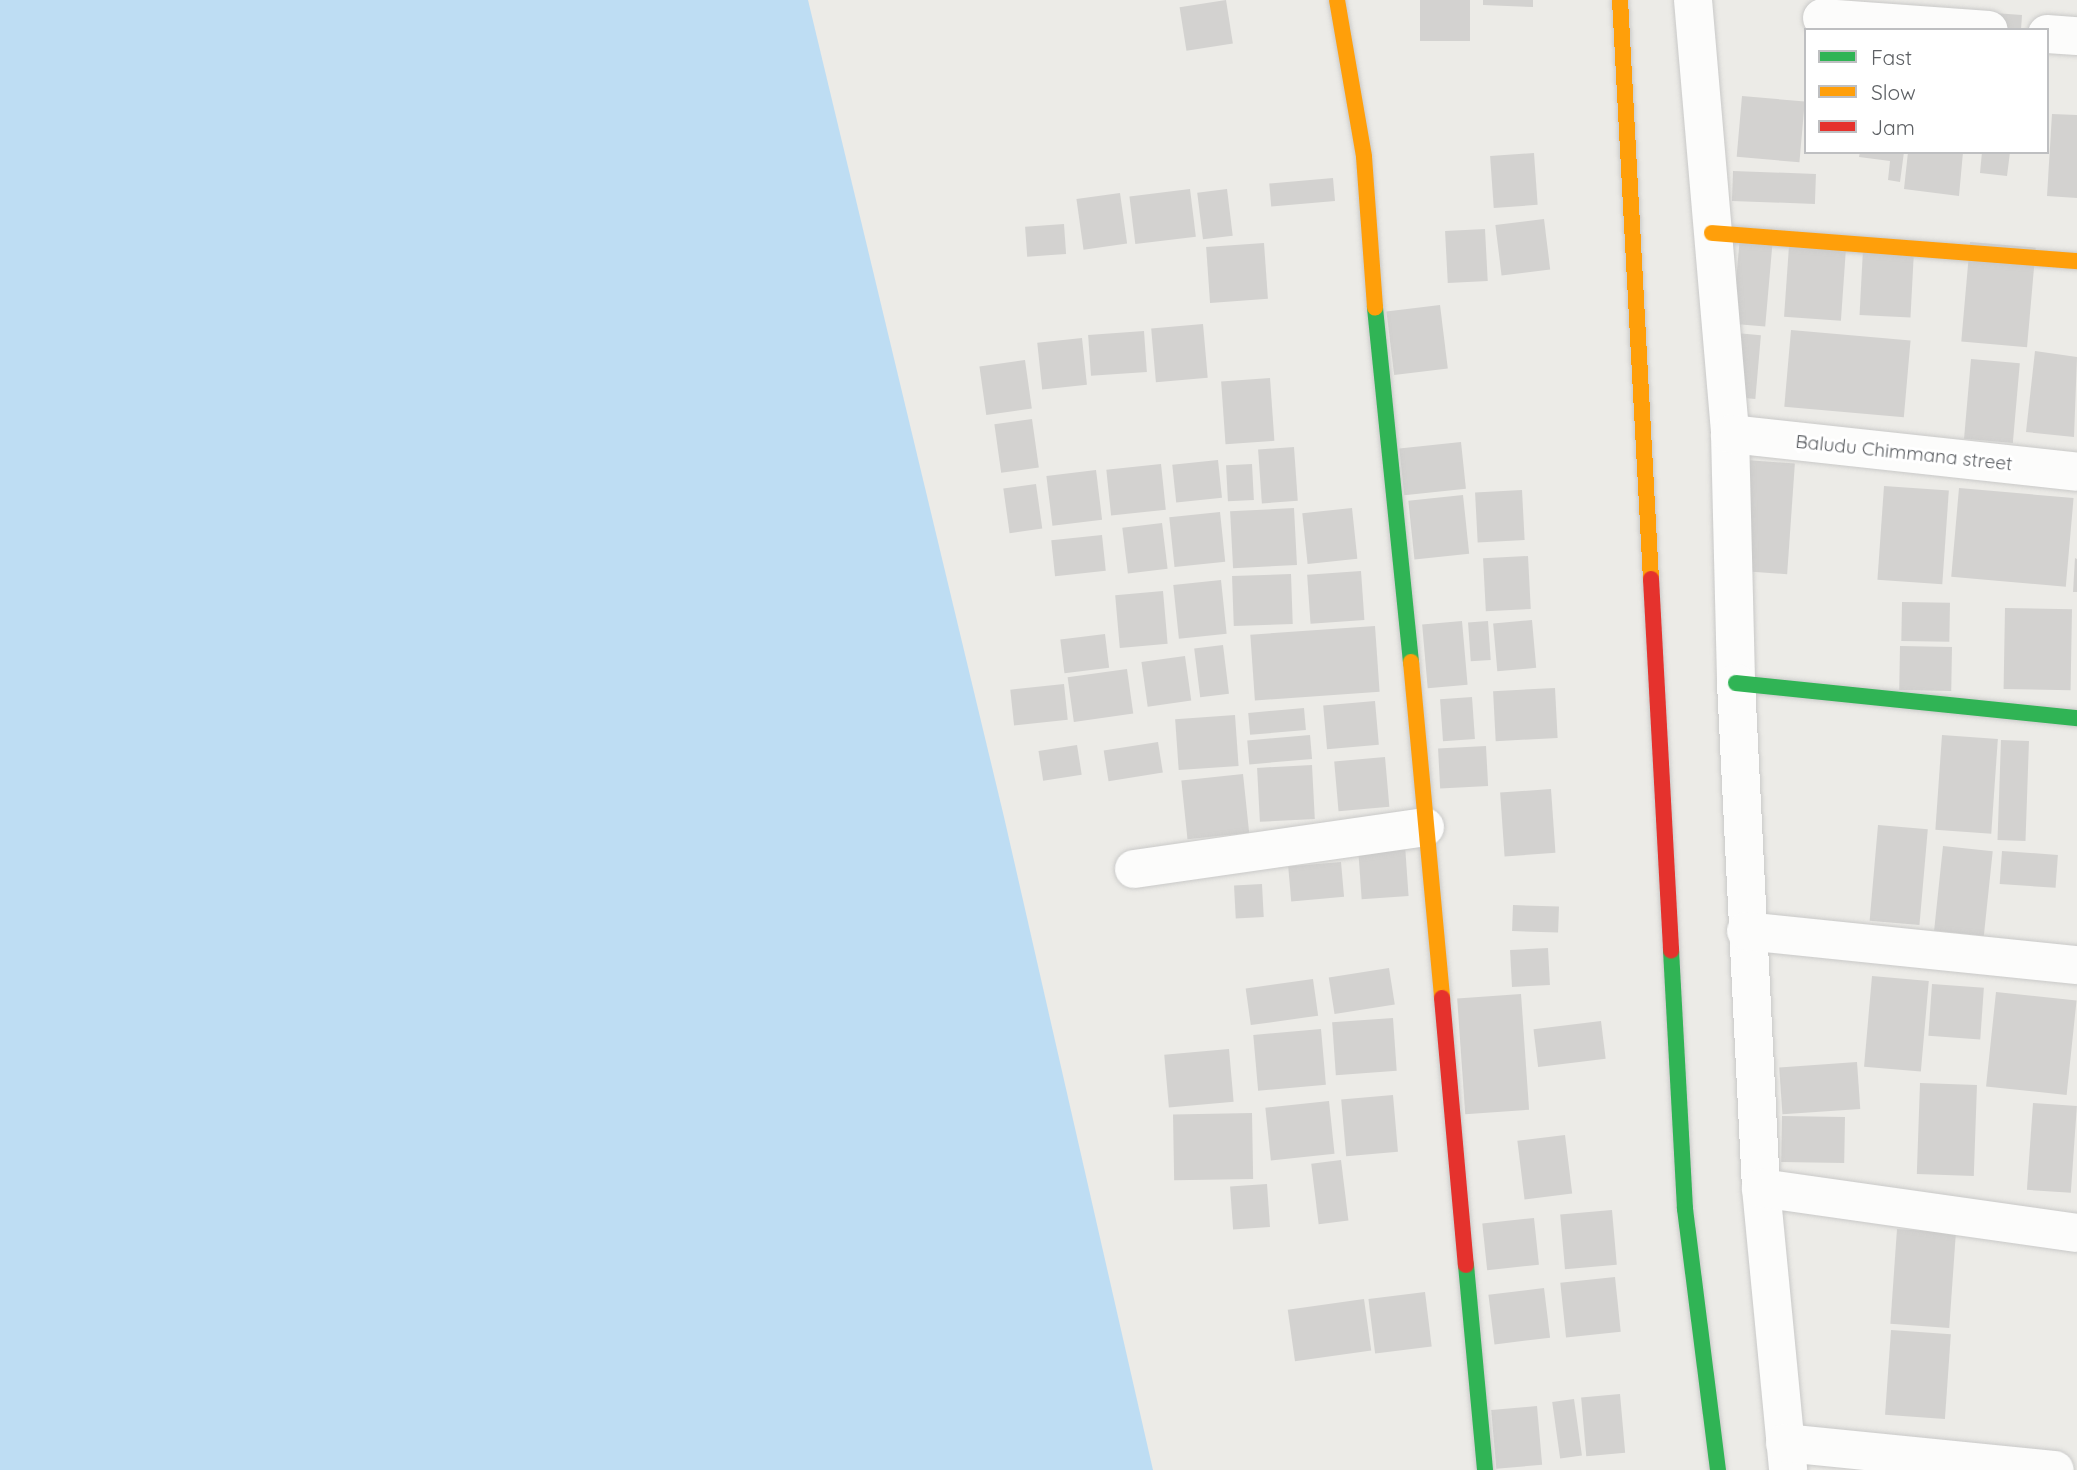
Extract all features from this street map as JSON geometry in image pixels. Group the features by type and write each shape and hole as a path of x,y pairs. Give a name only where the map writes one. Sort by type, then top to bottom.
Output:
{"street":[{"path":"1337,0 1364,157 1376,328 1485,1470"},
{"path":"1620,0 1685,1209 1718,1470"},
{"path":"1693,0 1730,434 1735,683 1746,930 1761,1188 1787,1457 2055,1470"},
{"path":"1822,18 1961,28"},
{"path":"2049,34 2077,36"},
{"path":"1712,233 2077,261"},
{"name":"Baludu Chimmana street","path":"1730,434 2077,472"},
{"path":"1735,683 2077,718"},
{"path":"1134,869 1425,827"},
{"path":"1746,930 2077,965"},
{"path":"1761,1188 2077,1233"}],"water":[{"path":"0,0 808,0 1004,817 1153,1470 0,1470"}],"building":[{"path":"1226,0 1233,43 1186,51 1180,7"},
{"path":"1420,0 1470,0 1470,41 1420,41"},
{"path":"1483,0 1533,0 1533,7 1483,5"},
{"path":"1980,12 2022,15 2021,28 1979,28"},
{"path":"1742,96 1804,101 1799,162 1737,157"},
{"path":"2052,114 2077,115 2077,198 2047,196"},
{"path":"1534,153 1538,205 1494,208 1490,156"},
{"path":"1860,154 1904,154 1900,182 1888,180 1890,161 1859,157"},
{"path":"1908,154 1963,154 1959,196 1904,189"},
{"path":"1982,154 2010,154 2007,176 1980,173"},
{"path":"1733,171 1816,174 1815,204 1732,201"},
{"path":"1333,178 1335,201 1271,206 1269,184"},
{"path":"1190,189 1196,237 1135,244 1129,196"},
{"path":"1227,189 1233,236 1203,239 1197,193"},
{"path":"1120,193 1127,244 1084,250 1076,199"},
{"path":"1544,219 1550,270 1502,276 1495,225"},
{"path":"1064,224 1066,254 1027,257 1025,227"},
{"path":"1485,229 1488,281 1448,283 1445,231"},
{"path":"1740,236 1773,239 1765,327 1732,324"},
{"path":"1970,242 2036,248 2027,347 1961,342"},
{"path":"1264,243 1268,299 1210,303 1206,247"},
{"path":"1789,246 1846,250 1841,321 1784,317"},
{"path":"1863,249 1914,252 1910,318 1860,315"},
{"path":"1440,305 1448,369 1394,375 1386,312"},
{"path":"1203,324 1208,378 1156,382 1151,329"},
{"path":"1791,330 1911,340 1904,417 1784,407"},
{"path":"1144,331 1147,372 1091,376 1088,335"},
{"path":"1736,333 1761,335 1755,399 1730,397"},
{"path":"1082,338 1087,385 1042,389 1037,343"},
{"path":"2035,351 2077,357 2074,437 2026,432"},
{"path":"1971,359 2020,363 2013,443 1964,439"},
{"path":"1025,360 1032,409 986,415 979,366"},
{"path":"1270,378 1274,441 1226,444 1221,381"},
{"path":"1032,419 1039,468 1001,473 994,424"},
{"path":"1461,442 1466,489 1404,495 1399,448"},
{"path":"1294,447 1298,501 1262,503 1258,450"},
{"path":"1218,460 1222,498 1176,503 1172,465"},
{"path":"1746,460 1795,463 1787,574 1738,571"},
{"path":"1161,464 1166,510 1111,515 1106,470"},
{"path":"1252,464 1254,500 1228,501 1226,465"},
{"path":"1096,470 1102,520 1052,526 1046,476"},
{"path":"1036,484 1042,529 1010,533 1003,489"},
{"path":"1884,486 1949,491 1942,584 1877,580"},
{"path":"1959,488 2074,498 2066,587 1951,577"},
{"path":"1522,490 1525,540 1478,542 1475,492"},
{"path":"1463,495 1469,554 1414,559 1408,501"},
{"path":"1294,508 1297,565 1233,568 1230,511"},
{"path":"1352,508 1357,559 1308,564 1302,513"},
{"path":"1220,512 1225,562 1175,567 1169,517"},
{"path":"1162,523 1168,569 1128,574 1122,528"},
{"path":"1102,535 1106,571 1055,576 1051,540"},
{"path":"1528,556 1531,609 1486,611 1483,558"},
{"path":"2075,558 2077,592 2073,592"},
{"path":"1361,571 1364,620 1311,624 1307,575"},
{"path":"1291,574 1293,624 1234,626 1232,576"},
{"path":"1221,580 1227,634 1179,639 1173,585"},
{"path":"1163,591 1168,644 1120,648 1115,595"},
{"path":"1902,602 1950,603 1949,642 1901,641"},
{"path":"2005,608 2072,609 2071,690 2004,689"},
{"path":"1532,620 1536,668 1497,671 1493,623"},
{"path":"1462,621 1468,685 1428,688 1422,624"},
{"path":"1488,621 1491,660 1471,661 1468,622"},
{"path":"1375,626 1380,692 1255,701 1250,635"},
{"path":"1105,634 1109,668 1064,673 1060,639"},
{"path":"1223,645 1229,694 1200,697 1194,649"},
{"path":"1900,646 1952,647 1951,691 1899,690"},
{"path":"1185,656 1191,701 1148,707 1141,662"},
{"path":"1127,669 1133,714 1074,722 1068,677"},
{"path":"1064,684 1068,720 1014,725 1010,690"},
{"path":"1555,688 1558,738 1496,741 1493,691"},
{"path":"1472,697 1475,739 1443,741 1440,699"},
{"path":"1375,701 1379,745 1327,749 1323,706"},
{"path":"1304,708 1306,730 1250,735 1248,713"},
{"path":"1235,715 1239,766 1179,770 1175,719"},
{"path":"1310,735 1312,759 1249,764 1247,740"},
{"path":"1942,735 1998,739 1991,834 1935,830"},
{"path":"2001,740 2029,741 2025,841 1998,840"},
{"path":"1158,742 1163,773 1109,781 1104,751"},
{"path":"1077,745 1082,775 1043,781 1038,751"},
{"path":"1486,746 1488,786 1440,788 1438,749"},
{"path":"1385,757 1389,807 1339,811 1334,761"},
{"path":"1312,765 1315,819 1260,822 1257,768"},
{"path":"1243,774 1249,833 1188,839 1181,780"},
{"path":"1551,789 1555,853 1505,856 1500,793"},
{"path":"1878,825 1928,829 1919,925 1870,921"},
{"path":"1405,845 1409,896 1362,899 1358,848"},
{"path":"1943,846 1993,851 1984,936 1934,931"},
{"path":"2002,851 2058,855 2056,888 2000,884"},
{"path":"1341,862 1344,897 1291,901 1288,867"},
{"path":"1262,884 1264,917 1236,918 1234,885"},
{"path":"1513,905 1559,907 1558,933 1512,931"},
{"path":"1548,948 1550,985 1512,987 1510,950"},
{"path":"1389,968 1395,1005 1335,1014 1329,978"},
{"path":"1872,976 1929,981 1921,1072 1864,1067"},
{"path":"1313,979 1318,1016 1251,1025 1246,988"},
{"path":"1932,984 1984,988 1980,1040 1928,1036"},
{"path":"1996,992 2077,1000 2067,1095 1986,1086"},
{"path":"1521,994 1529,1110 1465,1114 1457,998"},
{"path":"1393,1018 1397,1071 1336,1075 1332,1022"},
{"path":"1601,1021 1606,1059 1538,1067 1534,1029"},
{"path":"1321,1029 1326,1085 1258,1091 1253,1035"},
{"path":"1229,1049 1234,1102 1169,1107 1164,1055"},
{"path":"1857,1062 1860,1109 1782,1114 1779,1067"},
{"path":"1920,1083 1977,1085 1974,1176 1917,1174"},
{"path":"1393,1095 1398,1152 1346,1156 1341,1100"},
{"path":"1329,1101 1335,1154 1271,1160 1265,1108"},
{"path":"2033,1103 2077,1106 2071,1193 2027,1190"},
{"path":"1252,1113 1253,1179 1174,1180 1173,1114"},
{"path":"1782,1116 1845,1117 1844,1163 1781,1162"},
{"path":"1565,1135 1572,1194 1525,1199 1517,1141"},
{"path":"1341,1160 1348,1221 1319,1224 1311,1164"},
{"path":"1267,1184 1270,1227 1233,1229 1230,1187"},
{"path":"1612,1210 1617,1265 1565,1269 1560,1215"},
{"path":"1534,1218 1539,1265 1487,1270 1482,1223"},
{"path":"1897,1229 1956,1233 1949,1328 1890,1324"},
{"path":"1615,1277 1621,1332 1566,1337 1560,1283"},
{"path":"1544,1288 1550,1338 1495,1344 1488,1295"},
{"path":"1425,1292 1432,1347 1375,1354 1368,1299"},
{"path":"1364,1299 1371,1350 1295,1361 1288,1310"},
{"path":"1891,1330 1951,1334 1945,1419 1885,1415"},
{"path":"1620,1394 1625,1453 1586,1456 1581,1397"},
{"path":"1574,1399 1582,1455 1560,1459 1552,1402"},
{"path":"1537,1406 1542,1465 1496,1469 1491,1410"}],"traffic: fast":[{"path":"1375,308 1411,662"},
{"path":"1736,683 2077,718"},
{"path":"1671,950 1685,1209 1718,1470"},
{"path":"1466,1265 1485,1470"}],"traffic: slow":[{"path":"1337,0 1364,157 1375,308"},
{"path":"1620,0 1651,579"},
{"path":"1712,233 2077,261"},
{"path":"1411,662 1442,998"}],"traffic: jam":[{"path":"1651,579 1671,950"},
{"path":"1442,998 1466,1265"}]}
